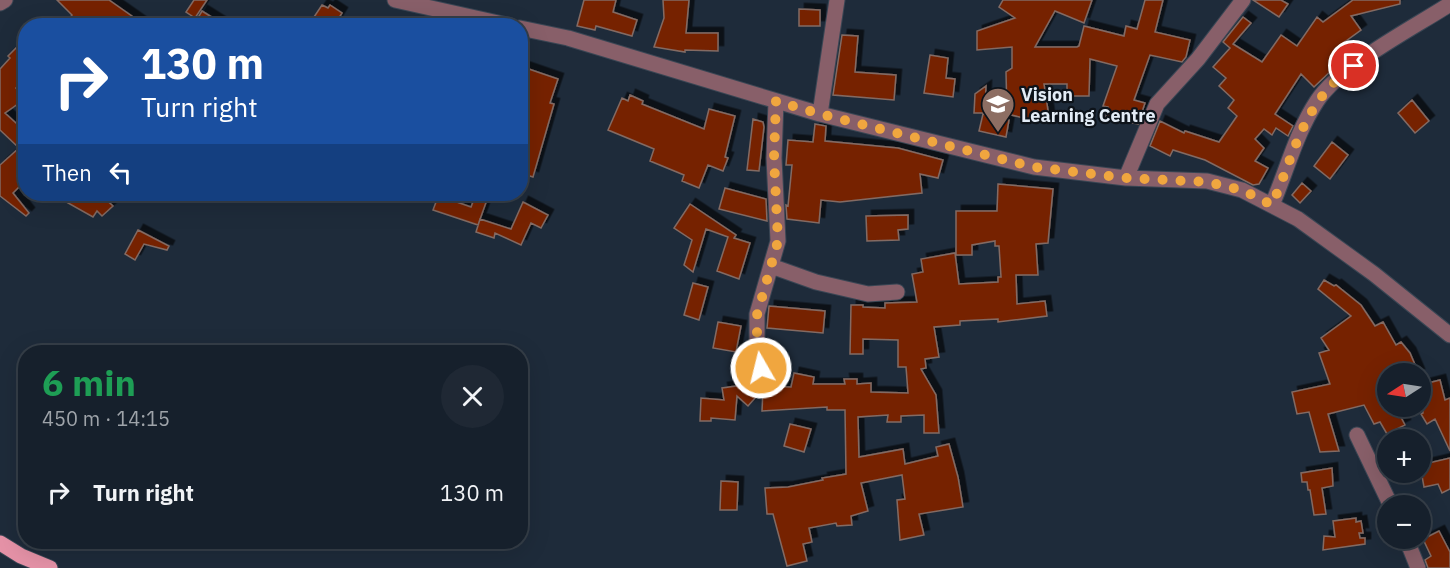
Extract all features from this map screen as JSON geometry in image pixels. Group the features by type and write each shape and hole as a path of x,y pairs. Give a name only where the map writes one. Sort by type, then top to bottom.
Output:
{"main road":[{"path":"0,543 21,556 50,568"}],"street":[{"path":"0,3 5,0"},
{"path":"395,0 475,18"},
{"path":"820,114 837,0"},
{"path":"1126,178 1157,104 1198,59 1243,0"},
{"path":"1272,205 1295,141 1318,99 1339,77 1450,4"},
{"path":"528,29 568,38 820,114 1034,167 1126,178 1207,182 1242,190 1298,219 1374,274 1450,336"},
{"path":"761,368 757,344 757,315 778,241 774,158 776,101"},
{"path":"771,266 816,282 868,294 897,292"},
{"path":"1357,435 1386,495"},
{"path":"1410,549 1418,568"}],"building":[{"path":"57,0 109,0 135,18 70,18 72,15"},
{"path":"194,0 207,0 195,18 186,12"},
{"path":"584,0 616,0 613,12 637,20 632,36 596,26 595,30 577,26"},
{"path":"663,0 689,0 686,33 718,33 718,51 685,50 685,52 654,47 664,18"},
{"path":"1003,0 1092,0 1084,23 1055,11 1035,47 1077,47 1084,26 1124,36 1126,26 1137,29 1145,0 1163,0 1155,32 1190,40 1186,57 1182,62 1150,55 1134,100 1145,103 1138,124 1106,117 1108,107 1103,106 1117,66 1090,59 1089,96 1067,96 1067,84 1044,84 1049,117 1032,120 1007,114 1006,72 1012,68 1012,47 977,50 977,31 1015,18 999,7"},
{"path":"1253,0 1281,0 1288,4 1279,17"},
{"path":"1353,0 1400,0 1400,4 1351,16 1361,30 1335,49 1347,57 1344,61 1314,87 1301,74 1275,114 1293,126 1288,136 1276,128 1272,135 1264,129 1255,139 1264,148 1255,161 1268,168 1259,184 1253,185 1205,160 1173,150 1170,156 1150,146 1160,121 1184,133 1185,131 1219,142 1237,116 1228,108 1234,100 1219,86 1226,78 1213,67 1230,48 1223,42 1243,17 1251,23 1233,44 1262,62 1281,35 1297,46 1317,17 1323,22"},
{"path":"322,5 328,8 330,5 342,13 339,18 313,18"},
{"path":"799,9 820,10 820,26 799,26"},
{"path":"202,11 213,18 198,18"},
{"path":"842,35 858,36 855,72 896,75 894,100 833,95"},
{"path":"18,46 18,86 16,88 18,104 5,113 18,125 18,147 0,130 0,69 10,58 8,56"},
{"path":"930,55 948,58 946,78 955,79 953,97 924,93"},
{"path":"528,69 558,79 550,103 554,104 533,177 528,175"},
{"path":"986,86 985,113 974,113 975,94"},
{"path":"630,95 643,101 642,104 704,129 709,109 735,116 725,157 728,158 723,171 708,165 699,188 682,181 684,175 650,161 654,149 608,130 622,98 628,101"},
{"path":"1412,100 1429,121 1415,133 1398,113"},
{"path":"983,114 1009,120 1006,137 979,131"},
{"path":"753,119 763,122 764,127 759,171 747,170"},
{"path":"815,124 826,126 825,141 898,148 943,160 938,178 920,174 922,193 840,202 821,200 819,223 787,219 786,205 788,206 792,165 786,165 788,140 813,142"},
{"path":"1332,142 1348,155 1330,179 1314,166"},
{"path":"18,149 18,188 13,193 29,213 26,216 0,196 0,165"},
{"path":"1302,183 1311,191 1300,203 1292,195"},
{"path":"998,184 1053,189 1048,243 1036,244 1038,275 1016,275 1017,304 1045,301 1047,316 998,322 998,319 960,321 960,325 934,327 939,357 925,359 926,368 921,369 936,395 939,433 924,433 924,415 901,416 901,422 887,422 888,415 858,417 859,457 903,449 905,464 938,456 936,447 949,444 963,507 919,514 924,535 900,540 897,500 905,499 902,475 861,483 868,511 851,516 852,525 837,526 836,523 809,528 812,542 803,544 807,561 787,566 773,514 767,514 765,488 788,487 846,474 845,410 827,410 827,407 762,411 763,389 748,406 737,396 735,420 711,418 711,421 700,421 701,398 724,400 722,388 751,384 751,386 791,387 794,373 814,377 813,384 845,384 844,379 857,379 857,384 871,383 871,392 908,393 906,367 898,367 898,340 863,339 863,354 850,354 851,305 885,308 885,303 917,302 912,274 923,272 921,259 955,253 959,284 998,282 998,277 1001,277 999,246 995,246 995,241 972,245 972,255 956,255 956,211 997,211"},
{"path":"725,188 766,199 767,221 719,209"},
{"path":"64,201 108,201 113,206 102,216 97,211 93,217"},
{"path":"436,201 454,201 471,207 473,201 487,201 478,225 433,210"},
{"path":"523,202 548,215 541,228 531,223 521,245 495,233 494,238 476,232 480,219 511,229"},
{"path":"690,204 736,235 734,238 750,243 739,279 717,271 728,237 706,229 693,272 684,265 692,240 674,228"},
{"path":"908,215 908,229 898,230 899,240 867,241 866,216"},
{"path":"138,230 169,246 167,250 144,244 135,260 125,254"},
{"path":"1324,280 1336,285 1361,305 1375,326 1383,322 1396,345 1401,342 1414,363 1377,363 1377,417 1401,417 1405,425 1397,429 1384,429 1380,422 1374,424 1364,405 1328,414 1339,451 1320,452 1309,412 1297,414 1292,392 1330,384 1319,353 1329,350 1321,338 1351,316 1318,289"},
{"path":"693,283 708,287 699,320 684,315"},
{"path":"769,306 825,311 823,333 767,328"},
{"path":"718,322 741,326 736,352 713,348"},
{"path":"1440,380 1445,400 1450,398 1450,451 1435,419 1427,424 1423,417 1431,417 1431,382"},
{"path":"790,424 811,429 804,452 784,446"},
{"path":"1450,458 1450,489 1442,493 1438,484 1424,487 1423,483 1431,483 1431,462"},
{"path":"1332,468 1333,486 1322,488 1326,514 1314,515 1310,490 1308,490 1307,482 1302,482 1301,473"},
{"path":"721,481 738,482 737,510 720,510"},
{"path":"1356,518 1356,522 1361,521 1363,533 1359,533 1360,538 1365,538 1365,544 1323,550 1324,536 1335,537 1333,521"},
{"path":"1439,531 1450,552 1450,568 1428,568 1425,560 1431,556 1428,549 1431,549 1431,535"}],"place":[{"name":"Vision Learning Centre","path":"998,133"}],"route":[{"path":"761,368 757,344 757,315 778,241 774,158 776,101 1034,167 1126,178 1207,182 1242,190 1272,205 1295,141 1318,99 1339,77 1354,66"}]}
